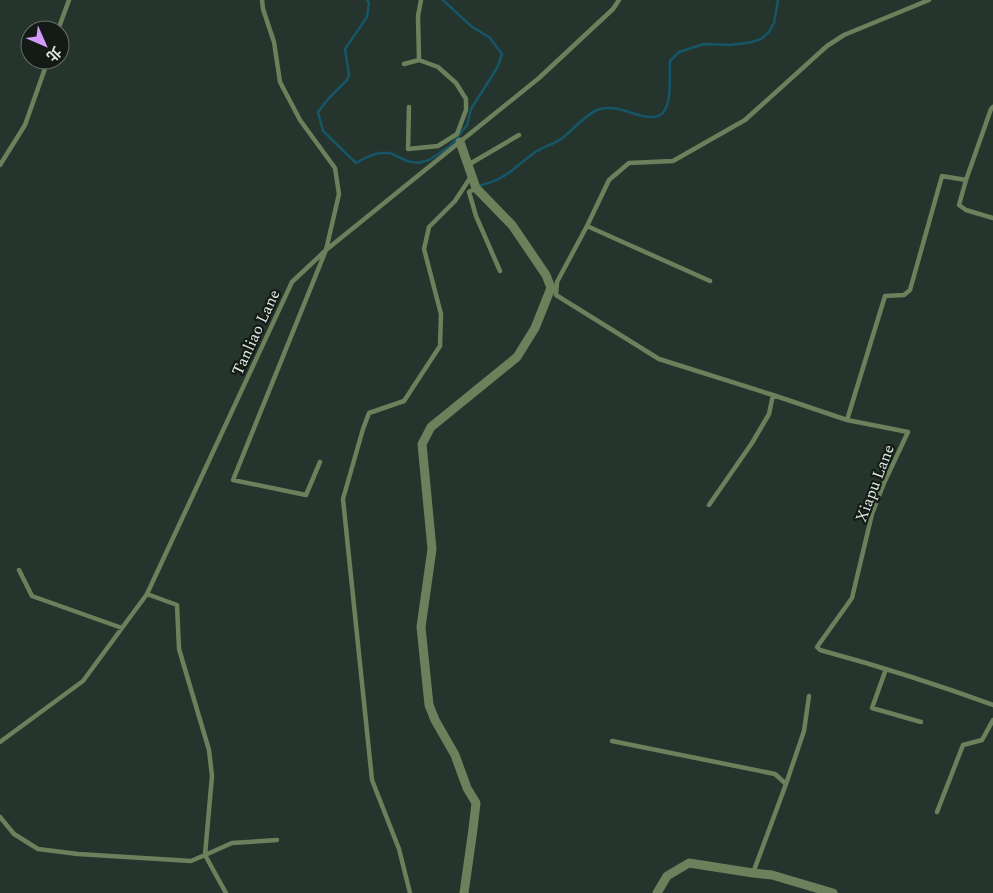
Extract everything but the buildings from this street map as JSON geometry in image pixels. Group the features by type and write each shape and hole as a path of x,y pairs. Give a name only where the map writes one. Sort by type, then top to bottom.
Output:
{"street":[{"path":"460,142 476,188 512,225 546,275 551,288 535,328 517,357 431,427 422,444 432,549 422,627 428,705 455,755 467,788 476,803 464,893"},
{"path":"657,893 667,876 689,863 772,875 834,893"}],"lane":[{"path":"62,20 69,0"},
{"path":"262,0 263,9 274,42 280,82 300,120 335,168 339,194 326,250 233,480 306,495 320,462"},
{"path":"419,60 418,16 421,0"},
{"name":"Tanliao Lane","path":"0,742 82,681 147,594 292,282 326,250 539,78 613,9 619,0"},
{"path":"929,0 844,35 828,46 745,120 673,161 629,163 609,180 557,282 556,295 659,359 847,420 885,296 904,295 910,290 942,176 966,180"},
{"path":"404,64 419,60 438,67 456,83 466,99 466,110 457,134 438,146 408,150 409,106"},
{"path":"0,165 25,125 44,70"},
{"path":"993,107 966,180 959,205 966,210 993,218"},
{"path":"468,164 520,135"},
{"path":"410,893 399,849 372,780 343,499 363,429 370,413 404,401 440,346 441,314 424,249 429,227 455,201 472,175"},
{"path":"476,188 469,192 476,216 500,271"},
{"path":"587,226 710,281"},
{"path":"709,504 752,443 769,414 773,395"},
{"name":"Xiapu Lane","path":"847,420 908,432 872,514 852,598 816,647 820,650 886,669 993,705"},
{"path":"19,570 32,596 122,628"},
{"path":"147,594 177,604 179,649 209,750 212,776 205,855 226,893"},
{"path":"886,669 872,708 921,722"},
{"path":"753,873 804,731 809,696"},
{"path":"937,812 963,745 982,740 993,720"},
{"path":"612,741 775,774 786,784"},
{"path":"0,817 14,834 38,849 78,854 191,861 232,843 277,840"}],"waterway":[{"path":"367,0 369,3 367,17 345,49 349,75 347,80 318,112 323,131 356,163 379,153 390,153 407,161 418,163 429,160 450,146 467,125 471,109 497,68 502,54 490,38 471,26 443,0"},
{"path":"479,186 507,174 537,151 561,139 597,110 613,108 646,117 660,115 667,106 669,99 670,61 679,52 704,44 731,45 761,39 769,32 774,23 778,0"}]}
